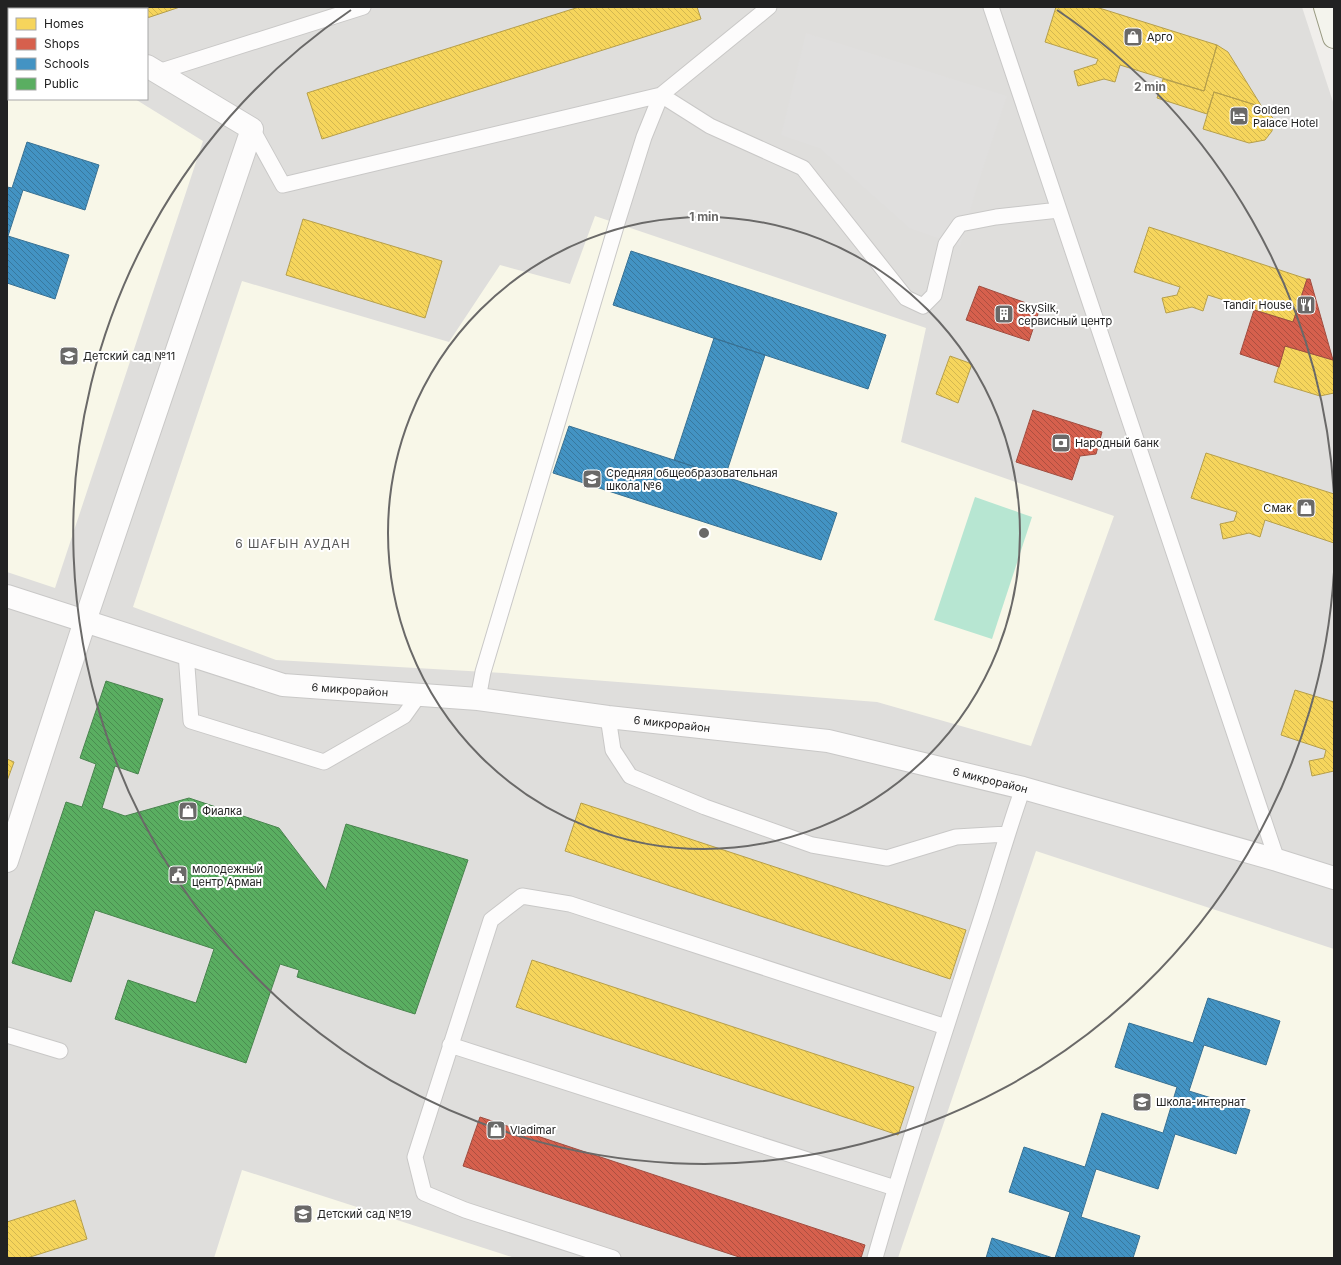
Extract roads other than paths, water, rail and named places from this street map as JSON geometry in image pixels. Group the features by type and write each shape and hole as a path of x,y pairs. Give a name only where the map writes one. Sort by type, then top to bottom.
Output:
{"main road":[{"path":"1324,7 1334,37"}],"street":[{"path":"7,861 85,621 252,129 153,69"},
{"name":"6 микрорайон","path":"7,596 283,685 478,699 608,717 828,741 1023,788 1277,860 1334,878"}],"lane":[{"path":"153,69 363,7"},
{"path":"252,129 283,185 661,95 769,7"},
{"path":"991,7 1277,860"},
{"path":"661,95 710,126 803,168 906,298 923,306 934,294 946,244 960,224 996,217 1059,210"},
{"path":"478,699 483,672 614,230 644,137 661,95"},
{"path":"186,653 191,721 324,762 404,716 419,695"},
{"path":"608,717 613,750 630,776 705,807 812,845 887,858 956,837 1007,834"},
{"path":"875,1258 895,1188 985,908 1007,834 1023,788"},
{"path":"613,1258 466,1210 424,1193 416,1157 450,1045 491,920 522,896 570,904 946,1027"},
{"path":"7,1035 60,1050"},
{"path":"450,1045 895,1188"}],"place":[{"name":"Арго","path":"1133,37"},
{"name":"Golden Palace Hotel","path":"1239,116"},
{"name":"Tandir House","path":"1306,305"},
{"name":"SkySilk, сервисный центр","path":"1004,314"},
{"name":"Детский сад №11","path":"69,356"},
{"name":"Народный банк","path":"1061,443"},
{"name":"Средняя общеобразовательная школа №6","path":"592,479"},
{"name":"Смак","path":"1306,508"},
{"name":"Фиалка","path":"188,811"},
{"name":"молодежный центр Арман","path":"178,875"},
{"name":"Школа-интернат","path":"1142,1102"},
{"name":"Vladimar","path":"496,1130"},
{"name":"Детский сад №19","path":"303,1214"}],"district":[{"name":"6 ШАҒЫН АУДАН","path":"293,543"}]}
